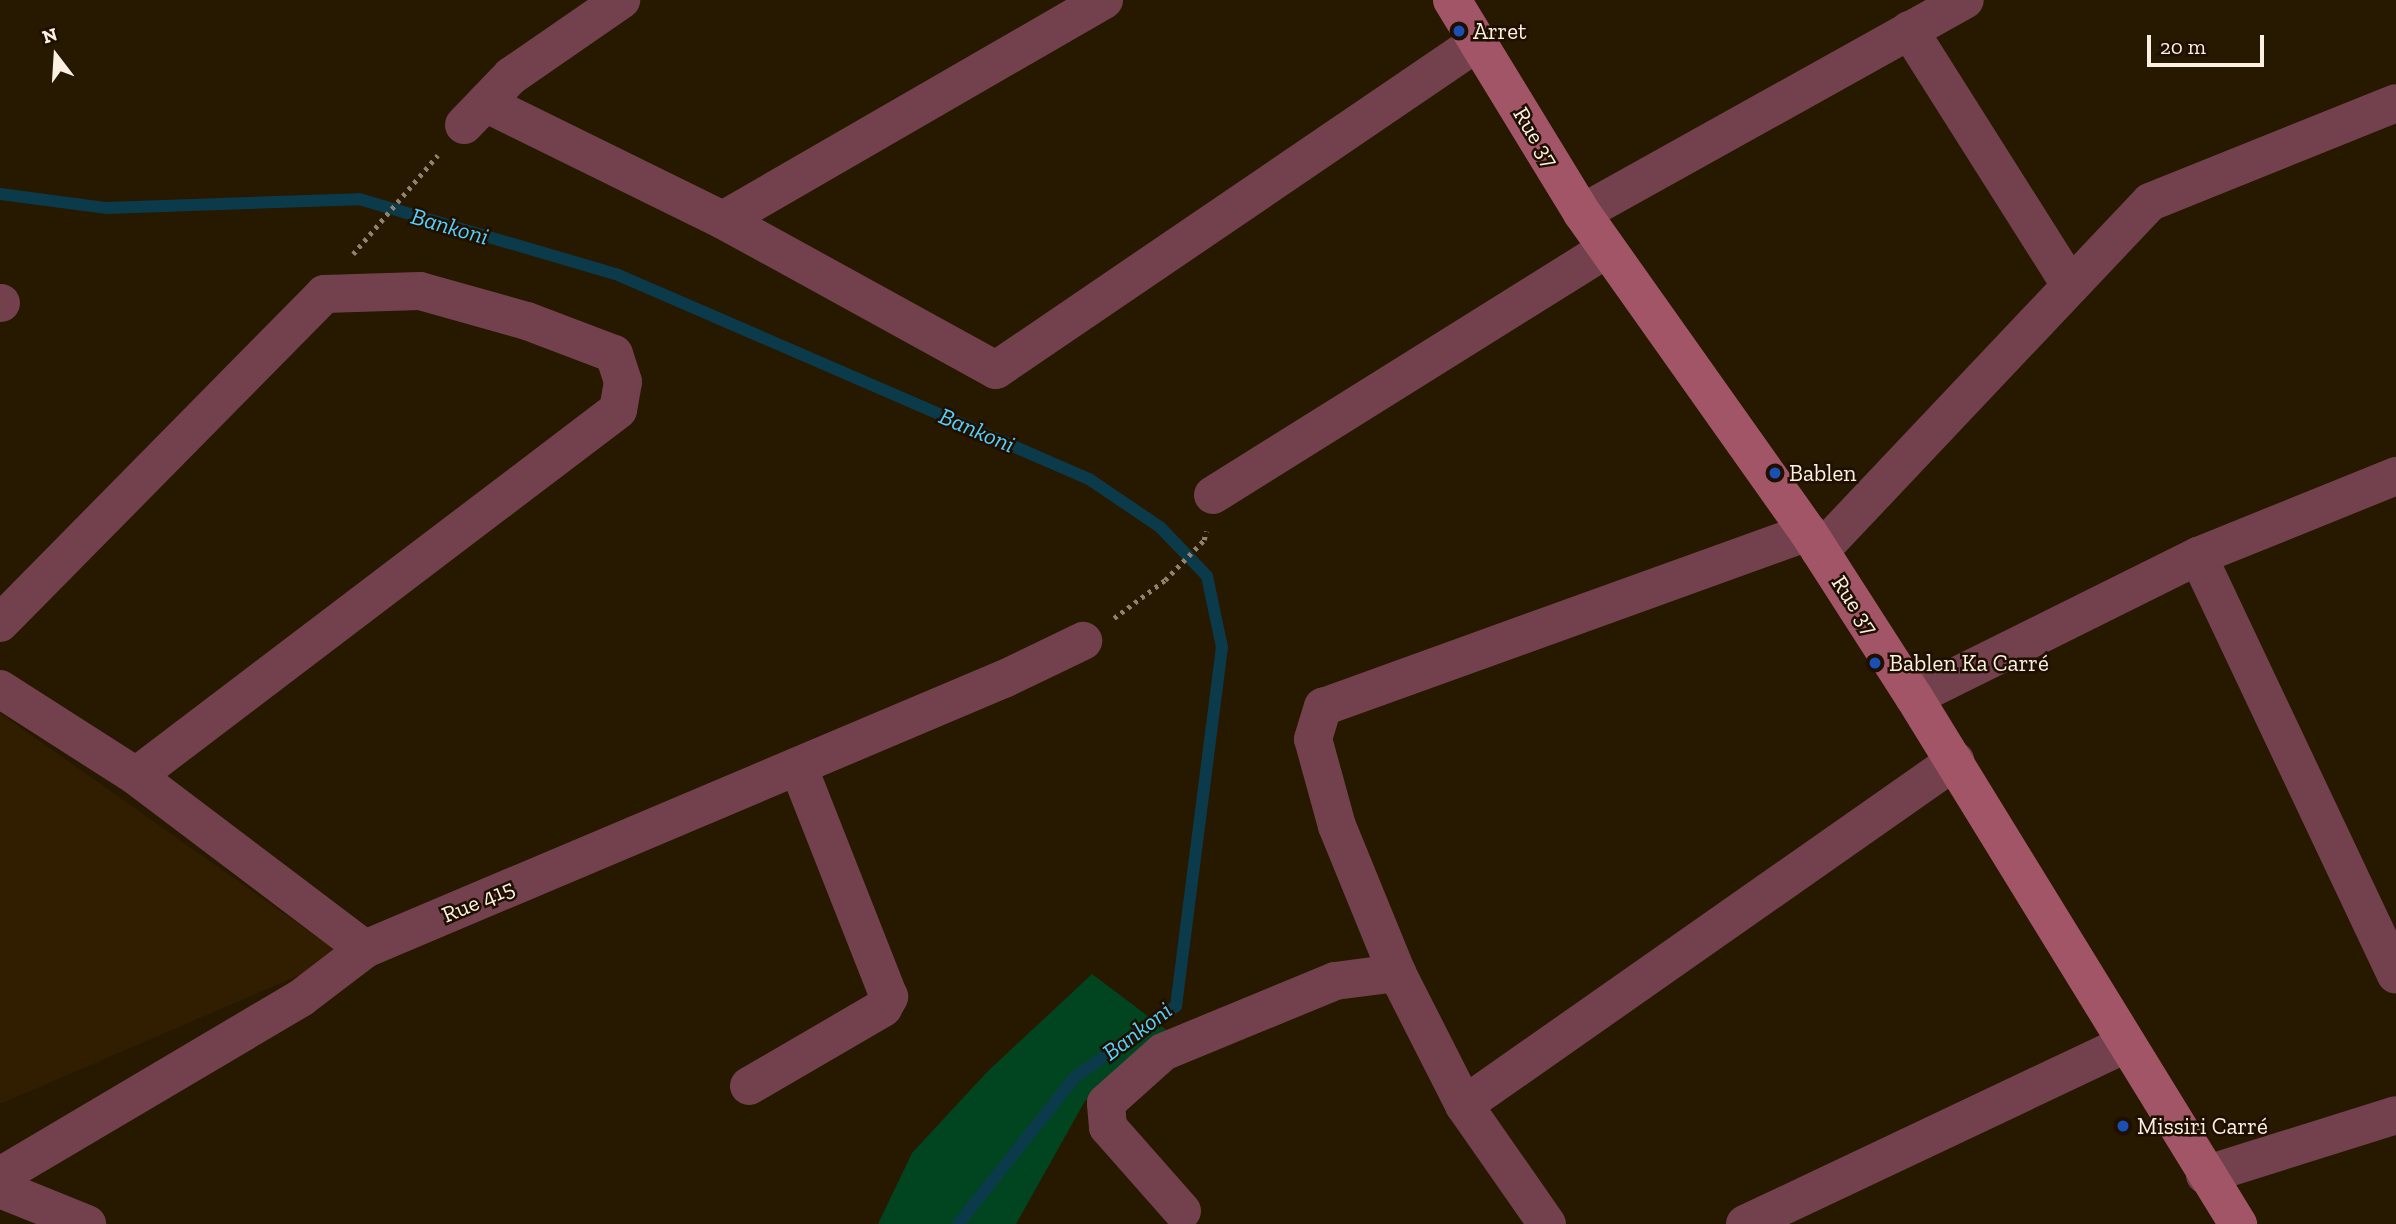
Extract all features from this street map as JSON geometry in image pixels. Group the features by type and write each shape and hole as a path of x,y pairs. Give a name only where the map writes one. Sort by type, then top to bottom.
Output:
{"main road":[{"name":"Rue 37","path":"1452,0 1606,249 1814,541 1955,761 2124,1045 2238,1224"}],"street":[{"path":"621,0 510,76 464,126 723,220 996,370 1478,42"},
{"path":"723,220 1104,0"},
{"path":"1582,213 1965,0"},
{"path":"1909,30 2069,283"},
{"path":"1547,1224 1464,1105 1397,973 1334,814 1313,739 1323,707 1814,541 2150,202 2396,103"},
{"path":"1213,495 1606,249"},
{"path":"0,623 324,294 420,291 527,321 614,354 623,382 618,410 136,776"},
{"path":"1914,697 2198,556 2396,475"},
{"path":"2198,556 2396,974"},
{"name":"Rue 415","path":"0,1176 301,998 365,949 1004,679 1083,641"},
{"path":"0,689 136,776 365,949"},
{"path":"1464,1105 1955,761"},
{"path":"749,1086 883,1008 889,997 798,765"},
{"path":"1182,1211 1108,1127 1107,1102 1164,1052 1335,981 1397,973"},
{"path":"1745,1224 2124,1045"},
{"path":"2205,1175 2396,1115"},
{"path":"0,1189 87,1224"}],"path":[{"path":"373,228 464,126"},
{"path":"1083,641 1165,580 1204,540"}],"shaded area":[{"path":"0,713 344,956 0,1104"}],"green space":[{"path":"1092,974 1169,1032 1085,1101 1016,1224 878,1224 912,1153 987,1072"}],"waterway":[{"name":"Bankoni","path":"0,194 107,208 359,199 616,274 1089,479 1160,527 1207,576 1222,647 1176,1006 1075,1077 958,1224"}],"place":[{"name":"Arret","path":"1459,31"},
{"name":"Bablen","path":"1775,473"},
{"name":"Bablen Ka Carré","path":"1875,663"},
{"name":"Missiri Carré","path":"2123,1126"}]}
